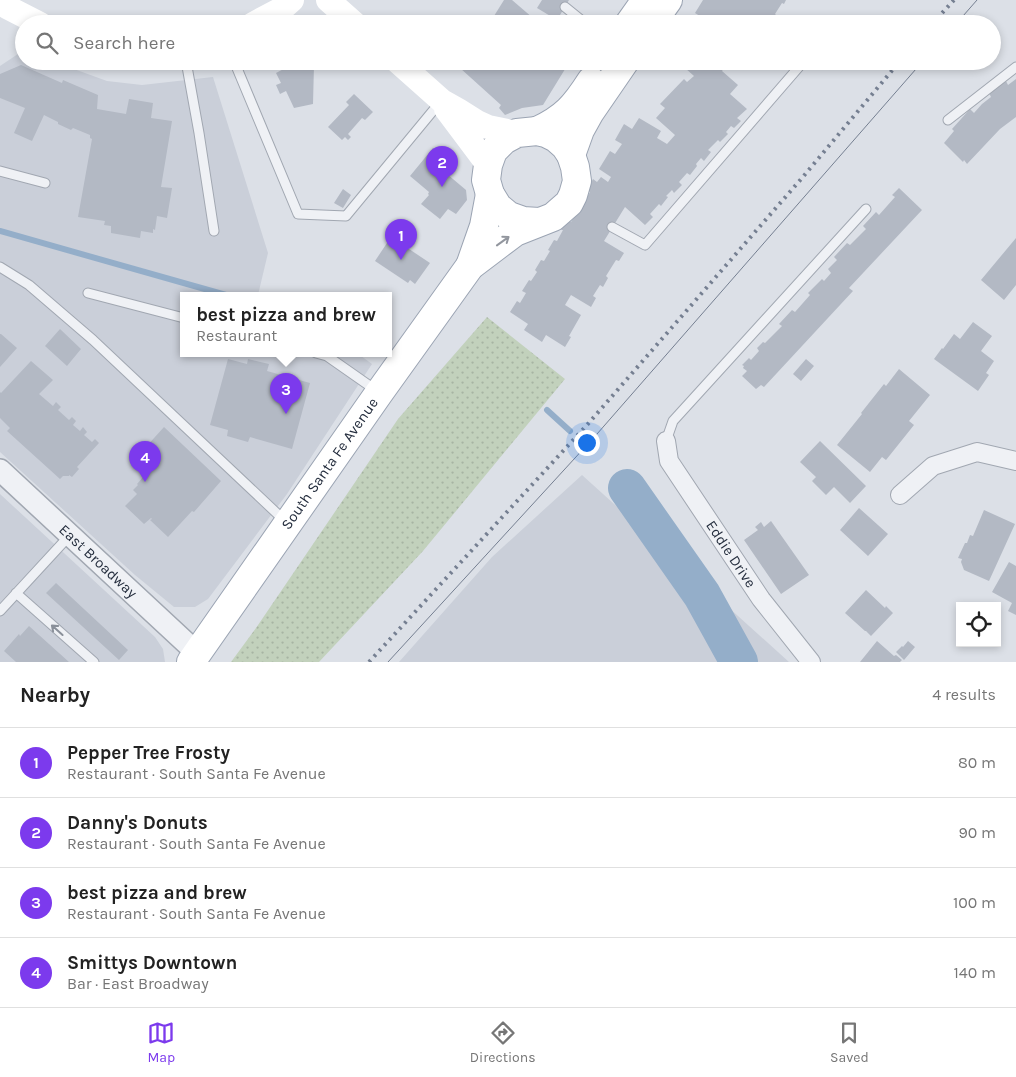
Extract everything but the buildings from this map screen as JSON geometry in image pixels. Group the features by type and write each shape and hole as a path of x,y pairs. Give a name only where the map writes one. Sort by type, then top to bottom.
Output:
{"main road":[{"path":"270,15 283,8 292,0"},
{"path":"328,0 345,15"},
{"path":"635,15 646,0"},
{"path":"657,15 668,0"},
{"path":"2,9 17,15"},
{"path":"407,70 442,101 477,122 488,127 546,133 556,138 571,154"},
{"path":"442,101 448,112 488,165 494,151 504,140 553,124 563,116 575,105 598,70"},
{"path":"571,154 580,130 590,112 619,70"},
{"name":"South Santa Fe Avenue","path":"470,266 515,232 553,217 572,204 577,180 571,154"},
{"name":"South Santa Fe Avenue","path":"194,657 379,392 470,266 484,226 490,194 486,180 488,165"},
{"path":"490,194 498,206 509,216 523,221 539,222"}],"street":[{"name":"Eddie Drive","path":"666,441 669,461 761,599 810,662"},
{"path":"900,495 933,466 977,452 1016,461"},
{"name":"East Broadway","path":"0,470 70,535 194,657"}],"lane":[{"path":"565,7 575,15"},
{"path":"948,120 1016,67"},
{"path":"188,70 214,231"},
{"path":"238,70 298,214 346,216 442,101"},
{"path":"612,227 645,245 796,70"},
{"path":"0,171 45,183"},
{"path":"666,441 673,421 866,209"},
{"path":"0,267 29,285 93,340 287,524"},
{"path":"88,293 180,317"},
{"path":"328,357 379,392"},
{"path":"0,611 70,535"},
{"path":"16,593 94,662"}],"shaded area":[{"path":"15,56 15,70 77,70 107,81 142,85 213,77 268,253 259,292 180,292 180,357 362,357 372,364 287,494 208,599 195,607 174,607 135,575 0,452 0,66"},
{"path":"582,475 789,662 399,662 492,557"},
{"path":"0,494 155,637 163,649 165,662 0,662"}],"green space":[{"path":"487,317 565,379 423,551 319,662 231,662 398,419"}],"waterway":[{"path":"0,231 215,292"},
{"path":"547,410 570,431"},
{"path":"627,488 702,595 739,662"}],"tram line":[{"path":"964,15 977,0"},
{"path":"388,662 597,434 915,70"}],"railway":[{"path":"940,15 954,0"},
{"path":"369,662 587,425 802,178 892,70"}],"place":[{"name":"Danny's Donuts","path":"442,187"},
{"name":"Pepper Tree Frosty","path":"401,260"},
{"name":"best pizza and brew","path":"286,414"},
{"name":"Smittys Downtown","path":"145,482"}]}
